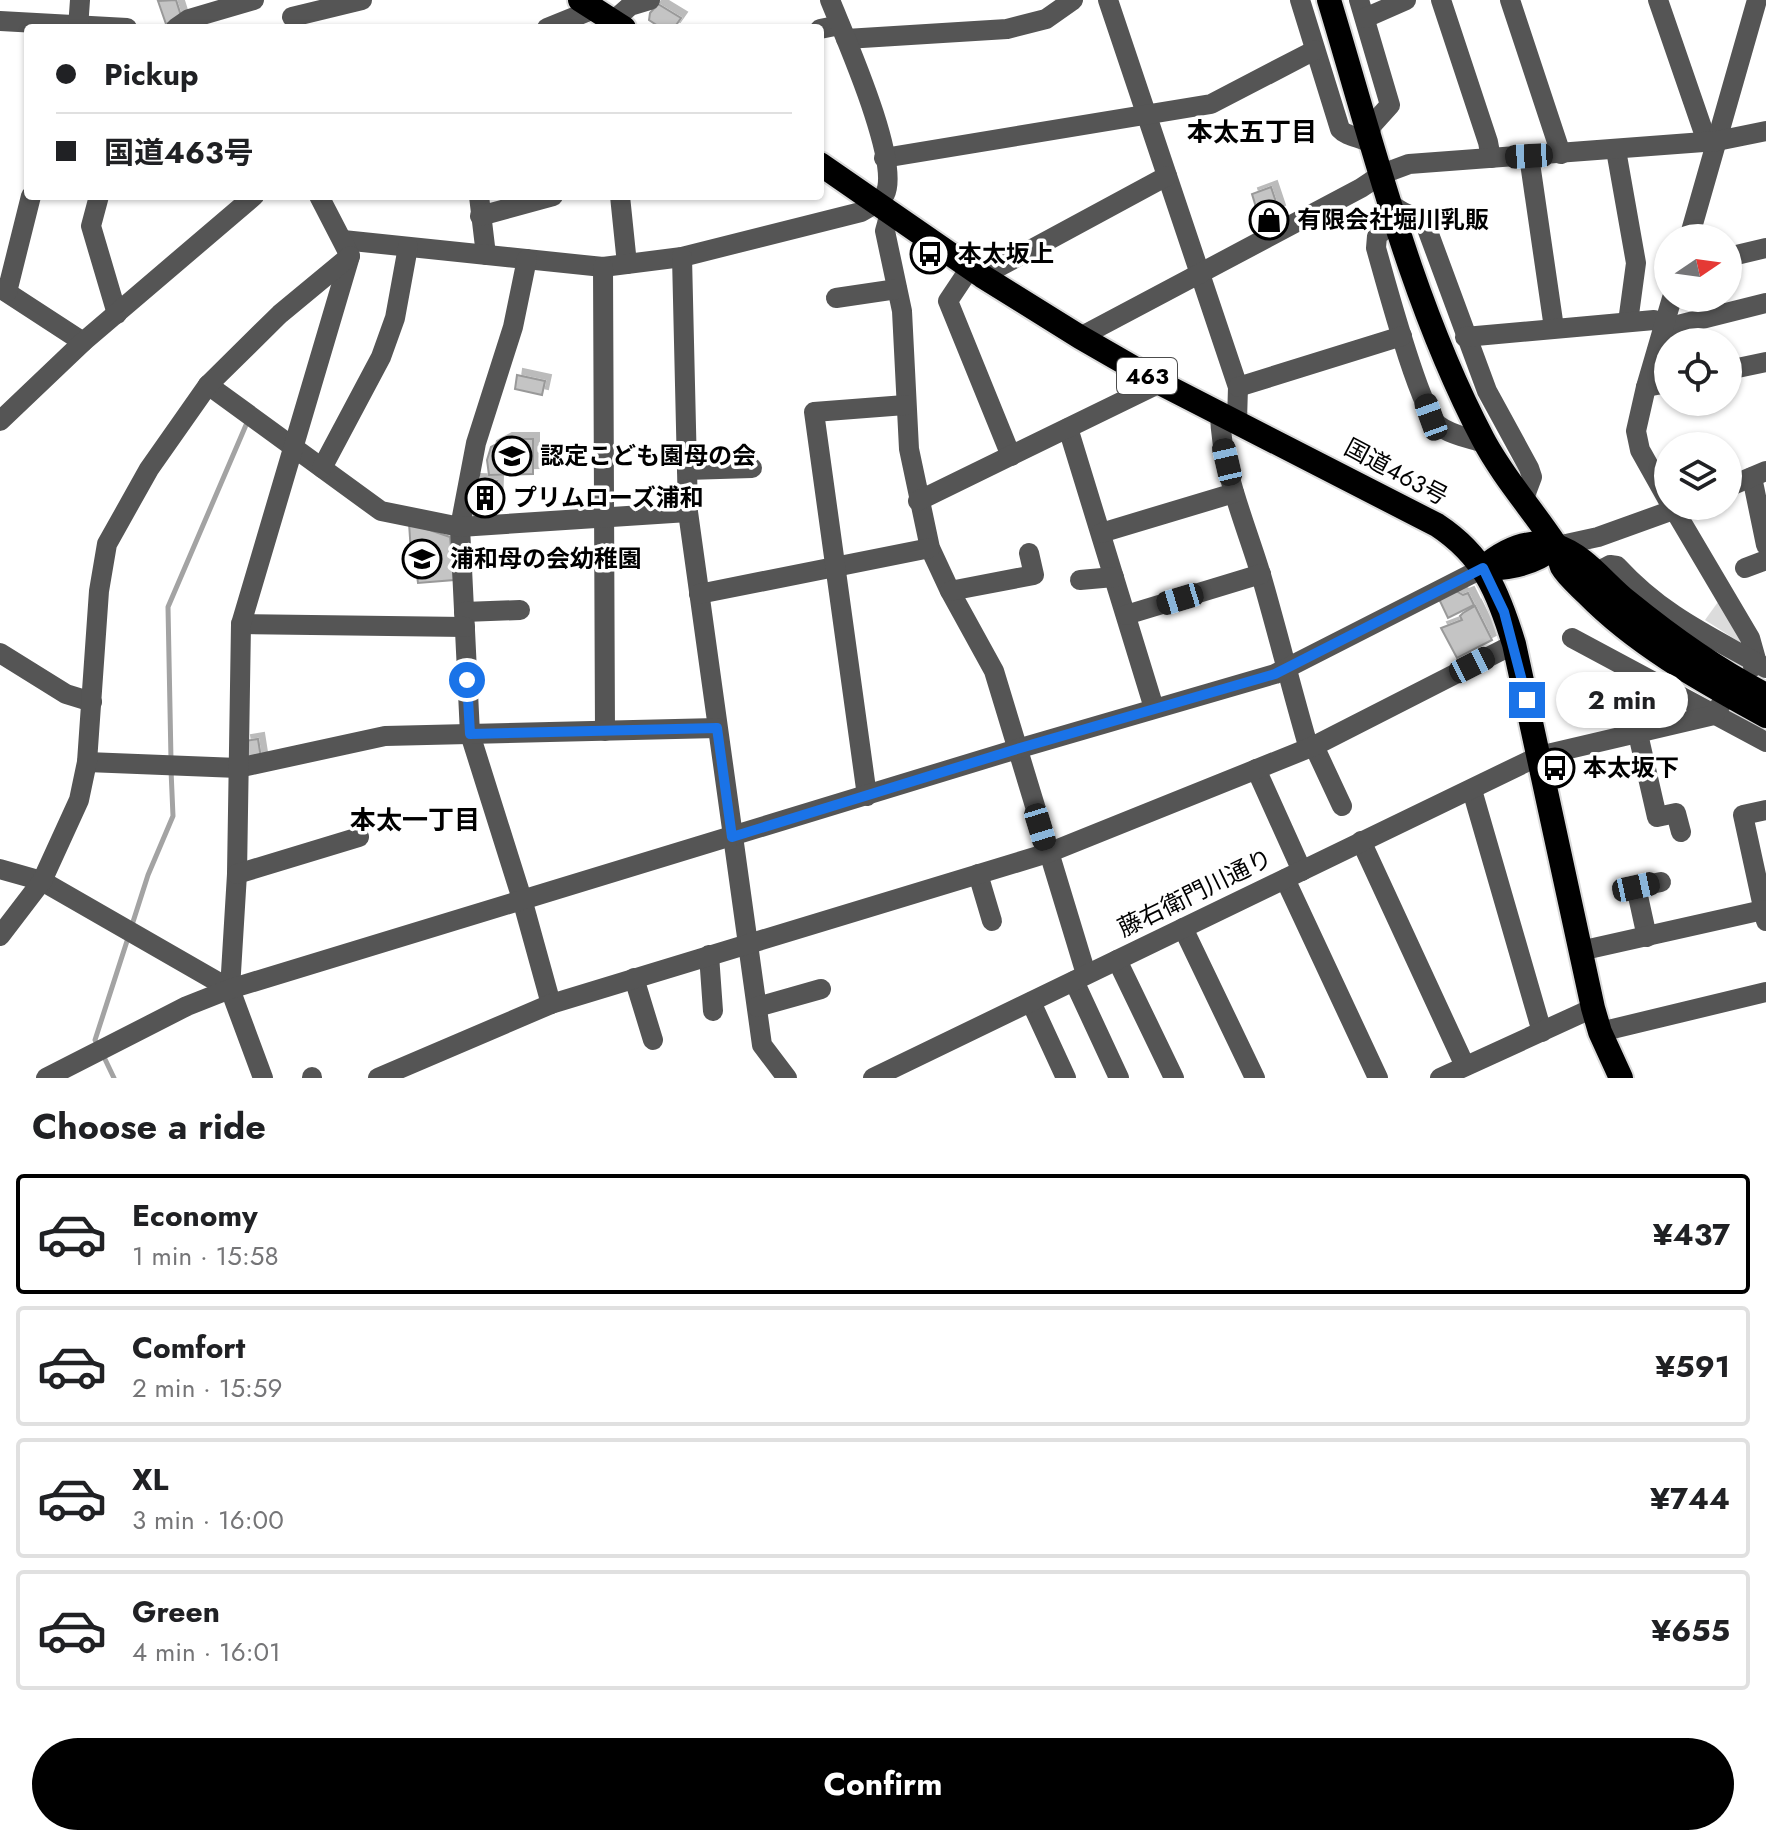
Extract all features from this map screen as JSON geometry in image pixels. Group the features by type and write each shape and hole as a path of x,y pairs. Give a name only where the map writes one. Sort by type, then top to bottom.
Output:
{"highway":[{"path":"1329,0 1392,209 1438,343 1484,443 1557,546 1563,568 1610,616 1655,651 1727,697 1766,716"},
{"name":"国道463号","path":"824,167 976,272 1080,337 1160,383 1437,525 1471,552 1483,568 1504,612 1514,644 1593,1008 1600,1032 1621,1078"},
{"path":"1483,568 1500,553 1534,542 1557,546 1577,555 1658,626 1727,697 1766,695"}],"street":[{"path":"78,24 80,0"},
{"path":"183,16 254,0"},
{"path":"292,15 362,0"},
{"path":"563,24 650,0"},
{"path":"830,0 835,31 875,111 884,158 888,185 883,208 902,311 909,449 930,548 994,671 1048,853 1080,978 1119,1078"},
{"path":"835,31 1007,29 1043,9 1073,0"},
{"path":"1108,0 1238,387 1229,417 1220,430 1234,493 1261,574 1307,742 1314,746 1342,806"},
{"path":"1300,0 1340,129 1344,133 1365,138 1371,138 1372,125 1390,105 1362,9 1406,0"},
{"path":"1441,0 1491,158"},
{"path":"1510,0 1561,154"},
{"path":"1658,0 1717,141 1702,224"},
{"path":"1693,224 1757,0"},
{"path":"0,21 39,24"},
{"path":"884,158 1211,104 1315,50"},
{"path":"1080,337 1382,174 1420,162 1717,141 1766,131"},
{"path":"1616,150 1636,263 1628,322"},
{"path":"1529,156 1554,328"},
{"path":"1011,456 948,301 976,272 1167,176"},
{"path":"30,200 3,290 83,342"},
{"path":"98,200 91,226 117,314"},
{"path":"0,421 83,342 249,200"},
{"path":"263,1078 230,989 237,874 241,624 346,248 321,200"},
{"path":"486,255 480,206 524,200"},
{"path":"620,200 627,264"},
{"path":"0,936 42,881 79,800 87,762 99,591 107,544 149,469 208,385 346,248 408,247 603,267 682,257 883,208"},
{"path":"1484,443 1448,431 1431,417 1402,336 1375,242 1392,209 1426,226 1487,391 1529,468 1532,477 1523,501"},
{"path":"322,468 381,357 395,318 408,247"},
{"path":"1742,254 1766,248"},
{"path":"682,257 688,512 762,1045 787,1078"},
{"path":"527,259 513,327 476,443 460,527 470,734 551,1004"},
{"path":"603,267 605,731"},
{"path":"836,298 897,289"},
{"path":"1465,337 1654,320 1667,326 1766,303"},
{"path":"1654,473 1640,450 1636,431 1670,312"},
{"path":"1238,387 1402,336"},
{"path":"1742,367 1766,362"},
{"path":"918,501 1160,383"},
{"path":"208,385 381,511 460,527 688,512"},
{"path":"1646,387 1654,386"},
{"path":"867,796 814,412 905,405"},
{"path":"1068,428 1154,708"},
{"path":"687,470 752,468"},
{"path":"1759,474 1766,545"},
{"path":"1101,533 1234,493"},
{"path":"1557,546 1598,537 1654,513"},
{"path":"1683,520 1750,638 1762,665"},
{"path":"699,594 930,548"},
{"path":"950,591 1034,575 1029,553"},
{"path":"1745,568 1766,560"},
{"path":"1595,573 1614,564 1689,627 1762,665"},
{"path":"46,1078 187,1006 230,989 1286,669 1483,568"},
{"path":"1126,615 1261,574"},
{"path":"1080,580 1114,577"},
{"path":"241,624 464,620 520,610"},
{"path":"1572,638 1727,697 1766,742"},
{"path":"378,1078 551,1004 1048,853 1314,746 1514,644"},
{"path":"0,653 66,694 92,702"},
{"path":"1727,697 1762,665"},
{"name":"藤右衛門川通り","path":"873,1078 898,1073 1031,1002 1539,756 1638,734 1727,697"},
{"path":"87,762 238,768 385,736 717,728"},
{"path":"1638,734 1657,817 1676,813 1681,832"},
{"path":"1256,769 1294,875 1378,1078"},
{"path":"1472,790 1542,1032"},
{"path":"1580,951 1765,916 1743,815 1766,810"},
{"path":"237,874 359,837"},
{"path":"1361,841 1465,1066"},
{"path":"0,869 42,881 230,989"},
{"path":"978,874 992,921"},
{"path":"1647,937 1636,887 1661,882"},
{"path":"1183,928 1255,1078"},
{"path":"709,955 713,1011"},
{"path":"1117,960 1174,1078"},
{"path":"634,978 653,1040"},
{"path":"757,1007 821,989"},
{"path":"1600,1032 1766,992"},
{"path":"1031,1002 1066,1078"},
{"path":"1440,1078 1593,1008"}],"shaded area":[{"path":"1718,602 1744,645 1705,620"}],"building":[{"path":"176,0 182,19 166,24 158,1"},
{"path":"658,4 681,18 677,24 655,24 649,20 650,13"},
{"path":"1271,187 1279,211 1274,214 1278,222 1266,228 1252,194"},
{"path":"517,375 545,381 542,395 515,389"},
{"path":"506,439 533,439 533,474 489,475 487,460 491,447"},
{"name":"プリムローズ浦和","path":"475,480 497,481 496,516 474,515"},
{"path":"409,523 450,537 454,580 418,583 416,568 412,568"},
{"path":"1456,591 1463,595 1468,593 1474,605 1448,618 1439,599"},
{"path":"1475,606 1492,640 1457,658 1441,628 1462,620 1460,616"},
{"path":"258,739 261,758 248,760 245,741"}],"waterway":[{"path":"171,760 168,607 246,425"},
{"path":"132,925 148,875 173,816 171,770"},
{"path":"98,1046 95,1040 128,938"},
{"path":"103,1055 114,1078"}],"place":[{"name":"有限会社堀川乳販","path":"1269,220"},
{"name":"本太坂上","path":"930,254"},
{"name":"認定こども園母の会","path":"512,456"},
{"name":"プリムローズ浦和","path":"485,498"},
{"name":"浦和母の会幼稚園","path":"422,559"},
{"name":"本太坂下","path":"1555,768"}],"district":[{"name":"本太五丁目","path":"1252,132"},
{"name":"本太一丁目","path":"415,820"}],"route":[{"path":"467,680 470,734 717,728 732,837 1275,674 1483,568 1504,612 1527,700"}]}
